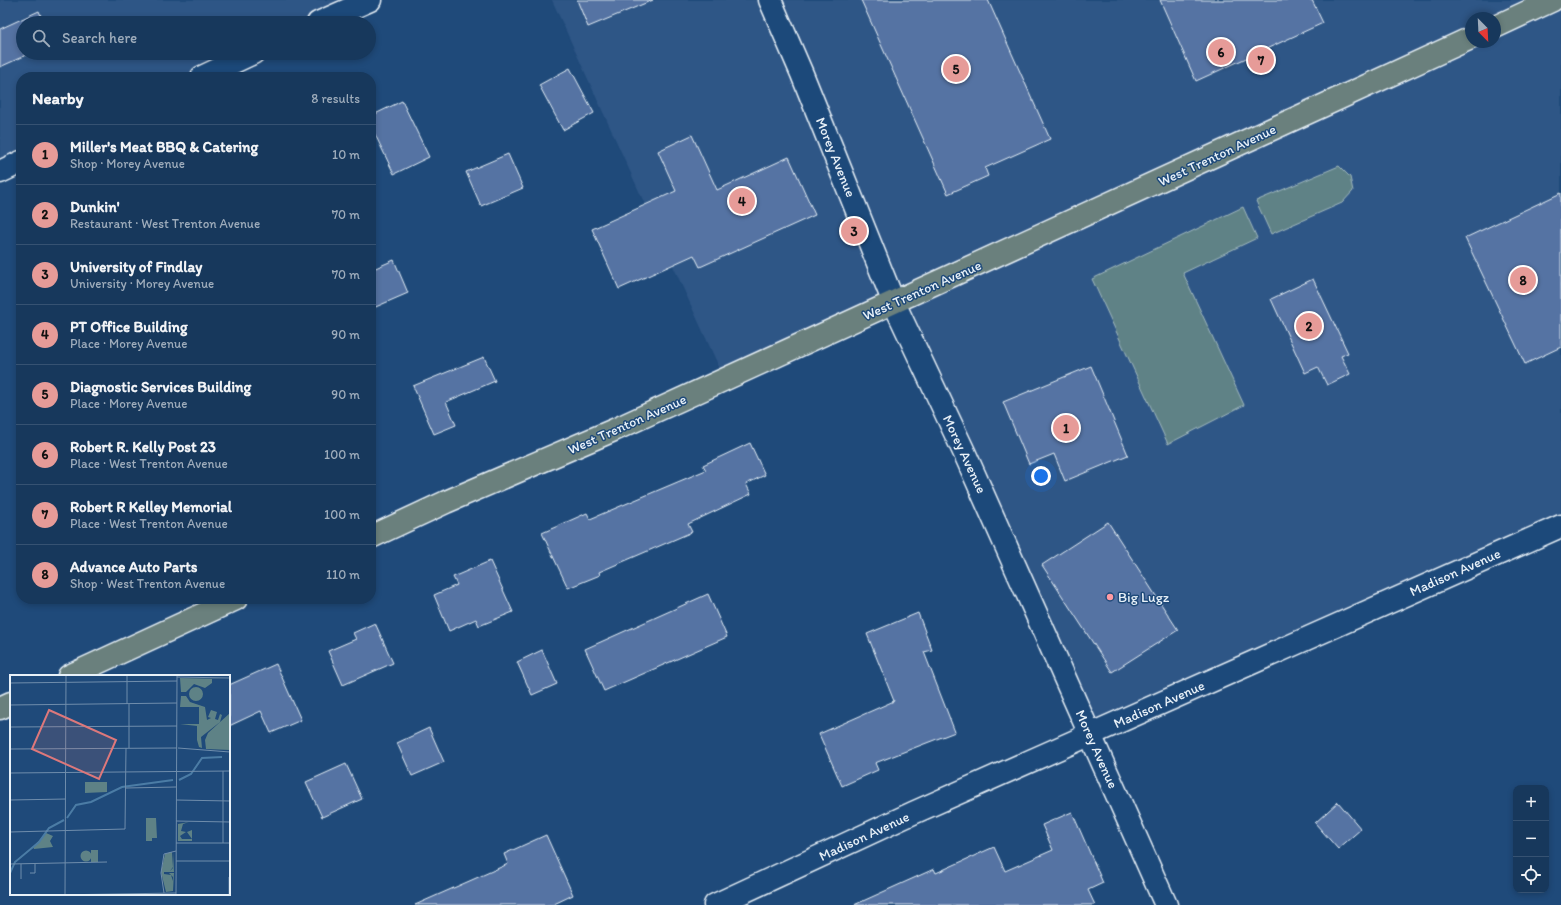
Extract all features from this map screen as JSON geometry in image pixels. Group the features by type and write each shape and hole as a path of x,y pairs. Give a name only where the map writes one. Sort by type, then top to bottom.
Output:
{"main road":[{"path":"1501,24 1553,0"},
{"name":"West Trenton Avenue","path":"376,535 446,502 614,430 1465,41"},
{"path":"70,675 225,604"},
{"path":"0,708 10,703"}],"street":[{"path":"334,16 370,0"},
{"name":"Morey Avenue","path":"770,0 802,74 894,303 965,454 1166,905"},
{"path":"213,72 238,60"},
{"path":"0,172 16,164"},
{"name":"Madison Avenue","path":"715,905 913,813 1561,526"}],"shaded area":[{"path":"0,0 379,0 344,16 16,16 16,60 250,60 224,72 16,72 16,167 0,175"},
{"path":"552,0 1561,0 1561,525 1091,734 895,303 725,380"}],"green space":[{"path":"1339,166 1350,177 1353,191 1342,203 1271,234 1256,201"},
{"path":"1243,207 1257,238 1183,273 1244,405 1168,444 1092,279"}],"building":[{"path":"577,0 653,0 588,27"},
{"path":"861,0 988,0 1050,139 985,168 988,176 948,194"},
{"path":"1160,0 1312,0 1323,23 1196,81"},
{"path":"39,11 41,16 28,16"},
{"path":"16,22 16,60 0,67 0,29"},
{"path":"570,68 594,113 563,130 539,85"},
{"path":"402,101 429,157 394,174 376,136 376,114"},
{"path":"692,135 717,190 789,157 815,215 700,267 694,255 619,289 592,229 676,191 658,151"},
{"path":"508,154 523,188 481,206 466,172"},
{"path":"1561,193 1561,347 1525,364 1465,238"},
{"path":"394,260 408,293 376,307 376,268"},
{"path":"1313,279 1348,353 1341,356 1350,374 1327,385 1318,367 1305,373 1271,299"},
{"path":"484,357 495,381 446,402 456,425 434,434 413,386"},
{"path":"1091,366 1128,455 1065,481 1054,454 1029,464 1003,402"},
{"path":"750,443 765,475 746,484 751,494 688,524 692,532 599,572 600,575 568,588 542,533 587,513 590,519 706,470 703,465"},
{"name":"Big Lugz","path":"1108,522 1178,630 1112,672 1042,565"},
{"path":"490,561 513,612 479,626 476,619 449,631 434,595 457,585 453,577"},
{"path":"708,594 727,637 604,691 585,649"},
{"path":"918,613 932,650 924,652 955,732 875,763 878,770 842,786 819,734 894,701 867,634"},
{"path":"375,623 393,663 343,685 328,651 356,639 353,633"},
{"path":"542,650 557,684 532,695 517,662"},
{"path":"276,664 301,720 271,733 261,711 230,726 230,685"},
{"path":"429,728 444,762 412,776 397,743"},
{"path":"346,764 362,799 322,817 306,782"},
{"path":"1338,802 1361,829 1338,849 1315,823"},
{"path":"1072,812 1103,883 1088,890 1095,905 854,905 934,869 936,873 994,847 1005,871 1053,850 1042,825"},
{"path":"546,835 573,895 552,905 415,905 508,864 504,854"}],"place":[{"name":"Robert R. Kelly Post 23","path":"1221,52"},
{"name":"Robert R Kelley Memorial","path":"1261,60"},
{"name":"Diagnostic Services Building","path":"956,69"},
{"name":"PT Office Building","path":"742,201"},
{"name":"University of Findlay","path":"854,231"},
{"name":"Advance Auto Parts","path":"1523,280"},
{"name":"Dunkin'","path":"1309,326"},
{"name":"Miller's Meat BBQ & Catering","path":"1066,428"},
{"name":"Big Lugz","path":"1110,597"}]}
